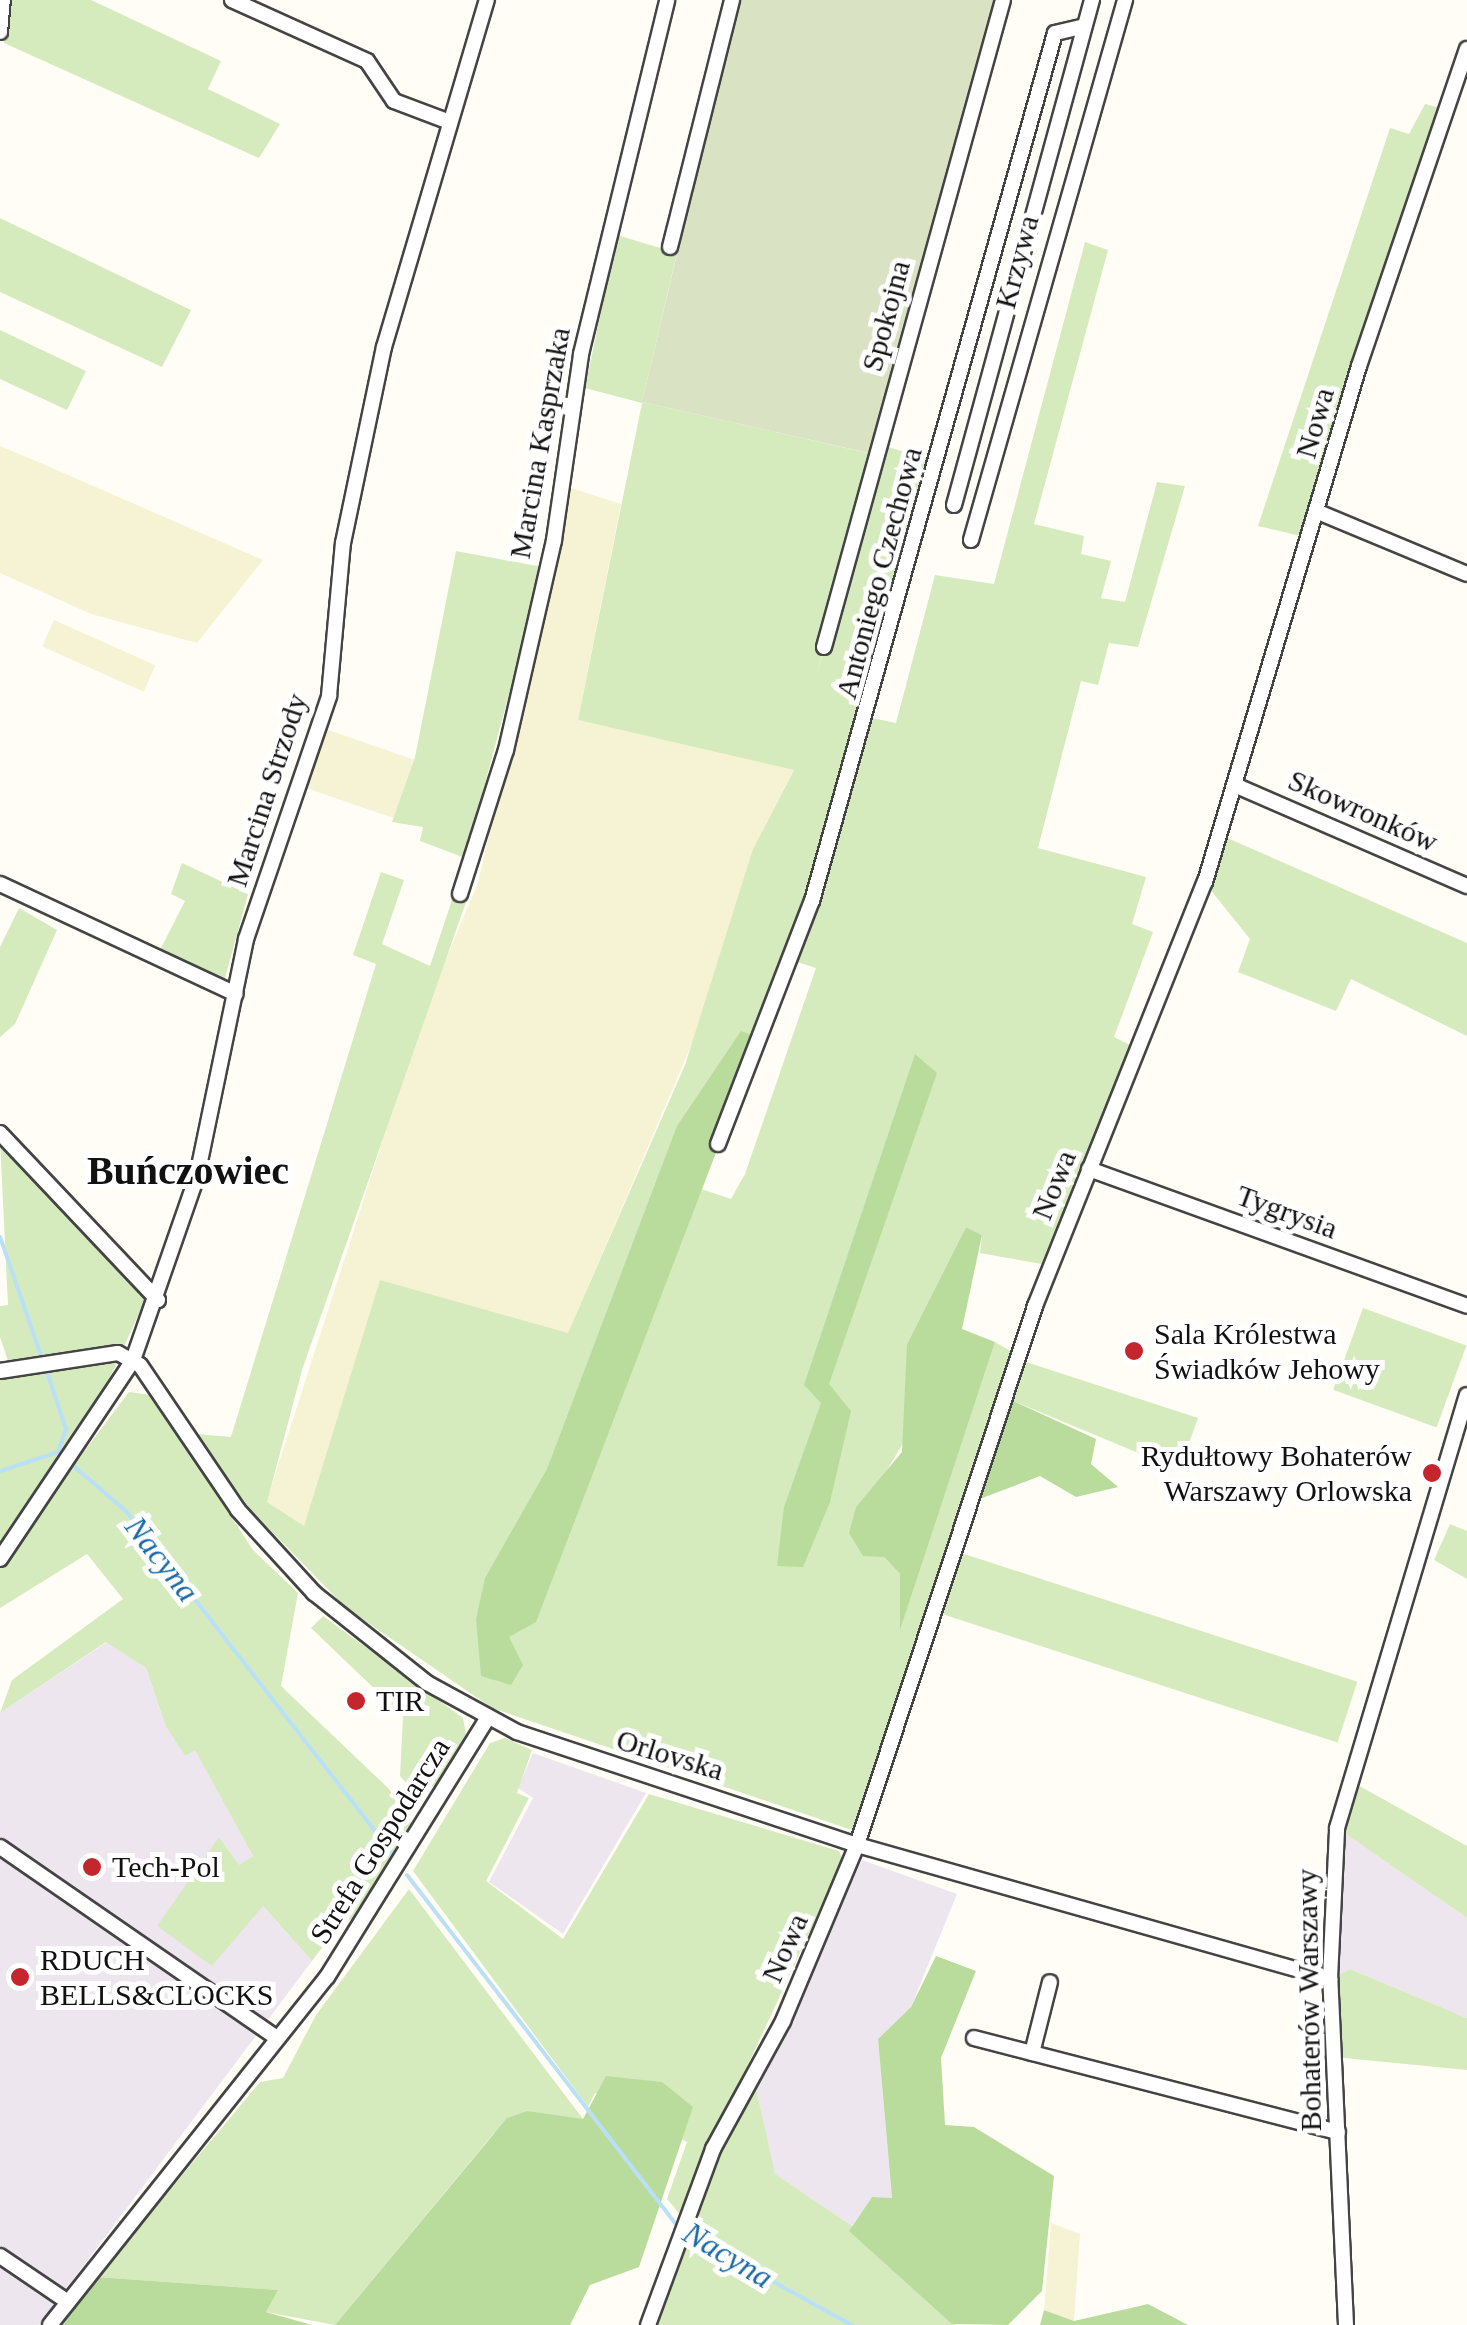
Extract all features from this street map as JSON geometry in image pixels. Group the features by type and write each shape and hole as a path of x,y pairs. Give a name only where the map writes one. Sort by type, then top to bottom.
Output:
{"street":[{"path":"0,32 3,0"},
{"path":"232,0 367,62 394,100 447,121"},
{"name":"Marcina Strzody","path":"0,1559 77,1454 133,1360 158,1300 198,1176 236,994 329,696 343,543 447,121 487,0"},
{"name":"Marcina Kasprzaka","path":"460,894 506,750 554,540 581,354 667,0"},
{"path":"670,248 732,0"},
{"name":"Spokojna","path":"824,647 1003,0"},
{"name":"Antoniego Czechowa","path":"954,505 1092,0"},
{"name":"Krzywa","path":"971,540 1125,0"},
{"name":"Antoniego Czechowa","path":"718,1144 812,901 1054,33 1082,27"},
{"name":"Nowa","path":"648,2325 680,2229 857,1845 961,1512 1237,786 1318,512 1467,49"},
{"path":"1318,512 1467,574"},
{"name":"Skowronków","path":"1237,786 1467,886"},
{"path":"0,884 236,994"},
{"path":"0,1133 158,1300"},
{"name":"Tygrysia","path":"1089,1169 1467,1306"},
{"path":"0,1370 42,1361 133,1360"},
{"name":"Orlovska","path":"133,1360 238,1510 303,1583 383,1651 488,1716 579,1756 857,1845 1330,1979"},
{"name":"Bohaterów Warszawy","path":"1346,2325 1329,1897 1349,1767 1467,1394"},
{"name":"Strefa Gospodarcza","path":"50,2325 277,2038 417,1841 488,1716"},
{"path":"0,1847 277,2038"},
{"path":"1032,2053 1050,1982"},
{"path":"974,2038 1338,2132"},
{"path":"0,2256 68,2302"}],"shaded area":[{"path":"0,446 263,560 197,643 91,614 0,573"},
{"path":"568,487 621,504 578,720 794,769 753,849 705,1013 568,1334 380,1281 304,1527 266,1503 426,1006 478,883"},
{"path":"54,620 155,665 144,692 42,646"},
{"path":"325,729 414,760 394,818 305,788"},
{"path":"107,1642 146,1668 166,1727 185,1756 195,1749 253,1856 239,1866 220,1838 263,1906 312,1961 39,2325 0,2325 0,1713"},
{"path":"533,1753 646,1793 563,1934 489,1882 533,1798 518,1788"},
{"path":"1337,1828 1467,1918 1467,2018 1350,1969 1330,1979"},
{"path":"862,1860 957,1894 911,2007 878,2039 892,2199 872,2197 852,2226 774,2174 756,2088"},
{"path":"1051,2223 1080,2234 1074,2321 1044,2310"}],"green space":[{"path":"8,0 91,0 221,61 208,89 280,124 259,158 4,43"},
{"path":"737,0 996,0 869,453 642,402"},
{"path":"1425,104 1441,108 1305,537 1258,526 1390,128 1409,134"},
{"path":"0,218 191,310 162,367 0,292"},
{"path":"617,235 677,253 642,402 877,455 817,673 884,446 934,460 799,928 701,1189 731,1199 745,1174 816,968 797,962 872,718 896,723 935,575 994,584 1085,242 1108,250 1034,524 1084,536 1081,554 1111,561 1101,598 1125,602 1157,482 1185,486 1138,647 1109,643 1098,685 1081,681 1038,848 1146,877 1132,924 1153,932 1114,1037 1138,1049 1047,1265 980,1253 982,1235 966,1227 907,1344 908,1435 887,1470 884,1557 900,1574 900,1627 995,1342 1012,1352 855,1831 492,1708 345,1607 250,1509 196,1434 231,1437 376,964 353,955 381,872 404,880 382,944 430,966 452,900 466,902 302,1370 267,1502 304,1526 380,1280 568,1333 685,1065 753,849 794,770 578,720 642,403 585,388"},
{"path":"0,330 86,371 67,410 0,379"},
{"path":"456,551 543,567 465,858 420,841 423,827 392,822 415,757"},
{"path":"1225,837 1467,943 1467,1036 1351,979 1336,1011 1238,972 1250,939 1209,888"},
{"path":"182,863 248,894 225,978 159,952 185,901 171,894"},
{"path":"19,908 57,930 15,1024 0,1037 0,947"},
{"path":"741,1031 760,1038 536,1622 509,1637 523,1665 511,1685 481,1676 476,1619 485,1578 547,1469 677,1126"},
{"path":"915,1054 937,1073 829,1384 851,1411 830,1502 803,1567 777,1566 784,1507 821,1403 804,1385"},
{"path":"0,1140 146,1298 107,1384 0,1545 0,1377 12,1373 0,1337 0,1306 8,1305"},
{"path":"966,1227 982,1235 962,1329 995,1342 900,1630 900,1574 884,1557 863,1556 849,1533 856,1507 902,1452 907,1344"},
{"path":"1363,1308 1466,1346 1437,1427 1333,1390"},
{"path":"1020,1360 1198,1418 1179,1470 1011,1400"},
{"path":"129,1392 151,1395 253,1550 298,1593 281,1686 389,1789 413,1826 352,1921 345,1917 312,1961 263,1906 212,1966 157,1926 219,1837 239,1865 253,1856 195,1750 185,1756 166,1727 146,1668 106,1642 0,1713 12,1680 123,1599 87,1554 0,1608 0,1563"},
{"path":"1011,1400 1096,1439 1091,1464 1118,1487 1076,1497 1040,1476 977,1500"},
{"path":"1450,1524 1467,1531 1467,1579 1434,1560"},
{"path":"955,1551 1357,1682 1338,1743 935,1612"},
{"path":"323,1616 463,1718 466,1735 436,1786 412,1790 400,1776 403,1716 311,1628"},
{"path":"505,1738 532,1750 517,1793 529,1798 486,1881 563,1939 649,1794 839,1851 843,1860 679,2213 667,2199 687,2142 595,2093 588,2107 413,1871 490,1743"},
{"path":"1356,1784 1467,1846 1467,1918 1337,1828"},
{"path":"409,1889 583,2119 494,2133 335,2325 266,2312 277,2290 97,2277 260,2082 283,2078 316,2015"},
{"path":"936,1956 976,1971 941,2058 945,2125 974,2127 1054,2176 1042,2291 1008,2325 952,2324 849,2231 872,2197 892,2198 878,2039 911,2007"},
{"path":"1350,1969 1467,2018 1467,2070 1334,2057 1330,1979"},
{"path":"606,2076 662,2082 693,2107 639,2267 590,2285 570,2325 335,2325 507,2118 527,2111 583,2119"},
{"path":"756,2088 775,2174 852,2226 956,2325 655,2325 716,2153"},
{"path":"97,2277 278,2290 266,2312 312,2325 63,2325"},
{"path":"1148,2304 1188,2325 1040,2325 1044,2310 1074,2321"}],"waterway":[{"name":"Nacyna","path":"0,1237 43,1361"},
{"name":"Nacyna","path":"46,1369 66,1429 58,1452"},
{"path":"0,1471 58,1452"},
{"name":"Nacyna","path":"69,1462 126,1511 395,1856"},
{"name":"Nacyna","path":"407,1875 678,2227"},
{"name":"Nacyna","path":"685,2233 852,2325"}],"place":[{"name":"Sala Królestwa Świadków Jehowy","path":"1134,1351"},
{"name":"Rydułtowy Bohaterów Warszawy Orlowska","path":"1432,1473"},
{"name":"TIR","path":"356,1701"},
{"name":"Tech-Pol","path":"92,1867"},
{"name":"RDUCH BELLS&CLOCKS","path":"20,1977"}],"district":[{"name":"Buńczowiec","path":"188,1171"}]}
